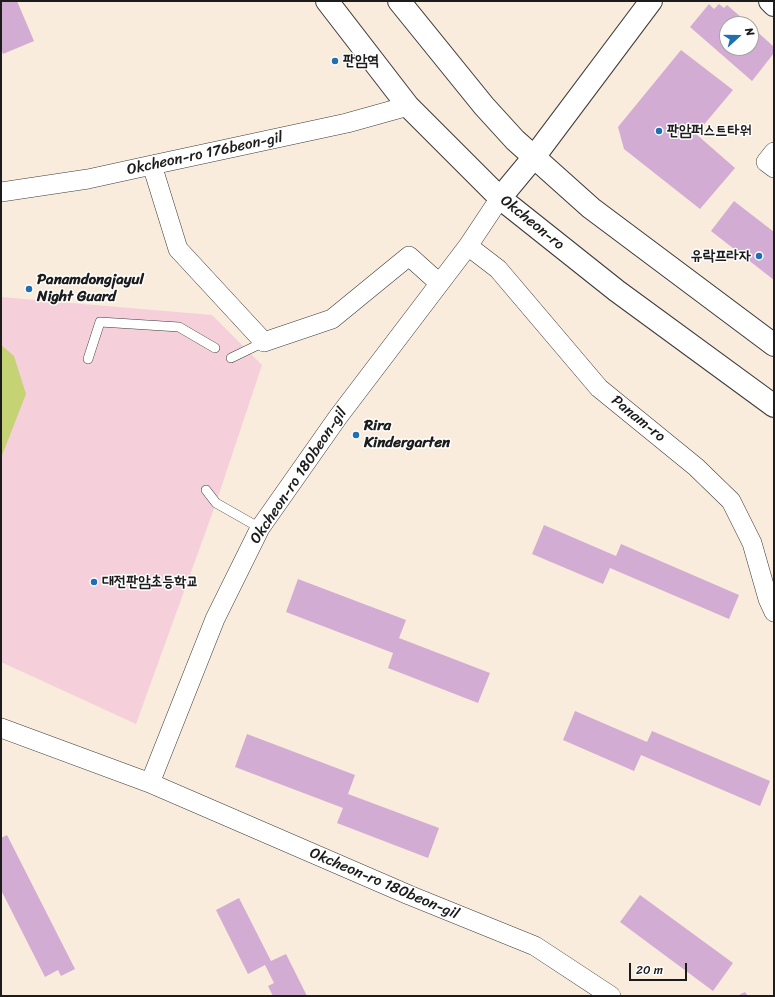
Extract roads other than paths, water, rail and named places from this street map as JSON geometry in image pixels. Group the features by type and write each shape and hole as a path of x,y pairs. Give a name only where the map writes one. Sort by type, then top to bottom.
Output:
{"main road":[{"name":"Okcheon-ro","path":"327,1 408,106 500,198 617,291 774,406"},
{"path":"399,1 484,106 534,157 591,208 774,345"},
{"path":"500,198 534,157 651,1"},
{"path":"770,1 774,4"}],"street":[{"name":"Okcheon-ro 176beon-gil","path":"1,192 88,179 347,123 408,106"},
{"path":"774,152 766,162 774,168"},
{"path":"152,165 178,249 264,342 332,319 409,256 439,283"},
{"name":"Okcheon-ro 180beon-gil","path":"150,783 214,619 260,528 338,417 468,246 500,198"},
{"name":"Panam-ro","path":"468,246 498,269 599,388 696,467 731,501 752,543 768,599 774,612"},
{"name":"Okcheon-ro 180beon-gil","path":"1,728 150,783 409,895 535,946 611,996"}],"lane":[{"path":"88,359 100,322 179,327 215,348"},
{"path":"231,358 264,342"},
{"path":"206,490 216,503 260,528"}],"place":[{"name":"판암역","path":"335,61"},
{"name":"판암퍼스트타워","path":"659,131"},
{"name":"유락프라자","path":"759,256"},
{"name":"Panamdongjayul Night Guard","path":"29,289"},
{"name":"Rira Kindergarten","path":"356,435"},
{"name":"대전판암초등학교","path":"94,582"}]}
